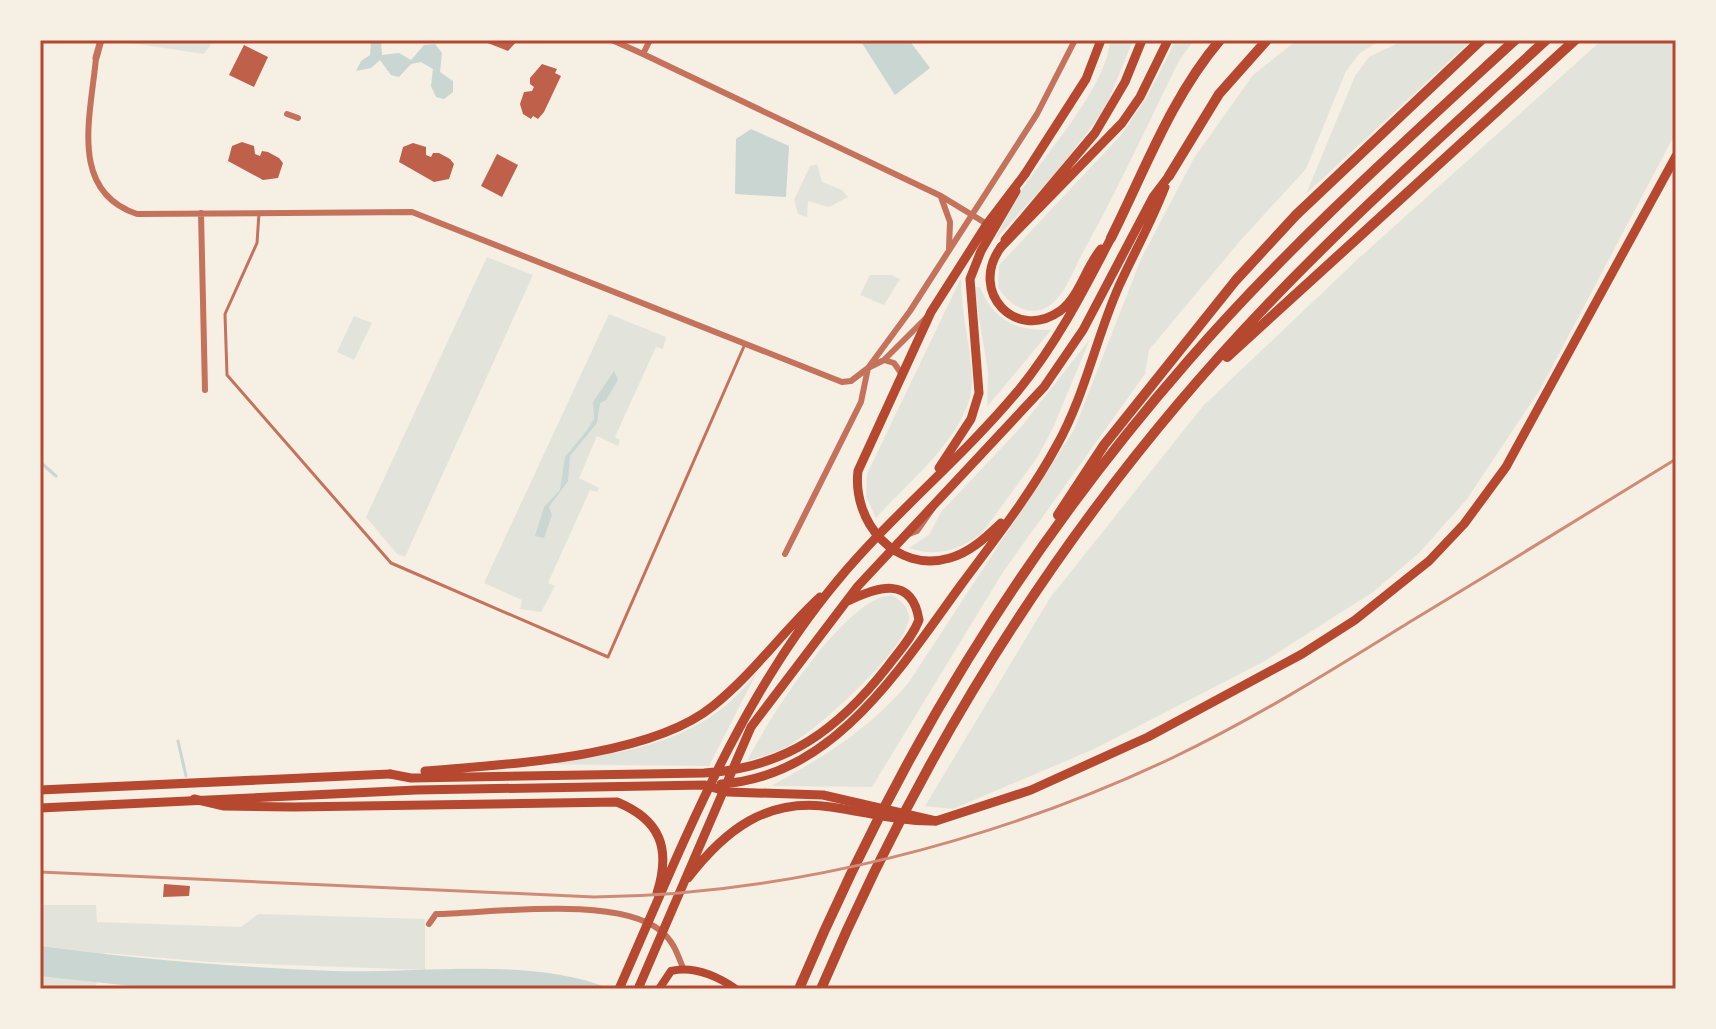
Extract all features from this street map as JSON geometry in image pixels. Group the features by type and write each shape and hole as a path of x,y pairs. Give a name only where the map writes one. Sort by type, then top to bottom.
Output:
{"highway":[{"path":"1111,238 1172,110 1187,83 1220,40"},
{"path":"1169,176 1219,94 1267,40"},
{"path":"1049,535 1086,469 1236,280 1296,215 1481,40"},
{"path":"799,989 896,782 961,665 1049,535 1190,358 1342,201 1515,40"},
{"path":"821,989 916,791 991,659 1052,567 1150,439 1309,263 1546,40"},
{"path":"1204,376 1575,40"}],"main road":[{"path":"1019,506 981,542 950,558 926,561 905,556 876,534 858,501 858,471 931,312 1086,79 1101,40"},
{"path":"1111,238 1095,256 1071,301 1058,313 1028,319 1006,311 991,292 990,266 1001,247 1027,210 1095,133 1125,82 1142,40"},
{"path":"1001,247 1122,123 1140,97 1168,40"},
{"path":"684,884 728,833 761,815 827,806 909,822 936,821 977,810 1072,773 1229,694 1355,620 1429,561 1464,524 1506,467 1676,156"},
{"path":"931,481 971,419 979,393 970,279 1025,174"},
{"path":"638,989 751,727 844,603 1024,409 1066,358 1153,197 1169,176"},
{"path":"40,808 416,790 705,785 740,783 788,767 849,725 904,663 1019,506 1058,443 1078,400 1119,285 1169,176"},
{"path":"40,790 390,774 608,749 633,745 677,729 715,705 996,415 1040,363 1066,323 1111,238"},
{"path":"619,989 739,723 837,581"},
{"path":"390,774 411,778 704,773 732,771 775,760 816,737 854,706 907,641 919,620 911,598 895,587 873,589 844,603"},
{"path":"705,785 728,792 842,798 936,821"},
{"path":"194,799 224,806 294,807 617,802 643,815 661,841 665,858 649,919"},
{"path":"659,989 671,971 683,968 698,971 736,989"}],"street":[{"path":"98,40 88,153 91,172 112,204 137,214 412,212 842,382 851,381 884,360 931,312"},
{"path":"612,40 941,196 987,224"},
{"path":"643,54 650,40"},
{"path":"785,554 861,402 868,368 973,215 1062,72 1075,40"},
{"path":"287,114 298,118"},
{"path":"941,196 950,222 949,252"},
{"path":"201,213 205,390"},
{"path":"884,360 900,367 901,375"},
{"path":"429,924 436,914 528,909 633,917 661,931 674,944 683,968"}],"lane":[{"path":"259,213 257,243 225,314 227,375 391,563 608,657 745,344"}],"shaded area":[{"path":"111,40 214,40 204,54"},
{"path":"371,40 381,40 382,55 399,53 411,60 424,45 435,44 442,53 440,72 453,81 453,92 444,99 436,97 431,86 433,69 421,62 411,64 399,77 391,75 380,60 371,68 356,71 361,61 370,55"},
{"path":"860,40 909,40 930,68 895,95"},
{"path":"1110,40 1133,40 1105,109 1055,174 994,241 1018,196 1086,99 1106,59"},
{"path":"1176,40 1194,40 1179,61 1066,286 1046,308 1030,311 1015,305 998,287 999,265 1122,134 1148,95"},
{"path":"1297,40 1381,40 1360,53 1346,71 1306,169 1240,241 1149,350 1145,374 1003,572 872,787 771,786 846,740 879,714 909,682 1074,430 1141,259 1194,158 1253,75"},
{"path":"1404,40 1472,40 1306,194 1355,76 1369,57"},
{"path":"1602,40 1676,40 1676,132 1541,388 1467,499 1419,553 1373,592 1263,662 1094,749 953,809 925,806 1050,598 1203,406 1360,257"},
{"path":"751,129 789,146 786,197 735,194 736,139"},
{"path":"817,164 822,182 842,190 848,197 829,207 808,201 807,217 798,214 794,200 810,166"},
{"path":"487,257 533,275 405,557 397,554 366,517"},
{"path":"870,275 891,275 900,279 884,305 860,295"},
{"path":"961,278 972,377 963,416 938,453 876,518 866,497 867,474"},
{"path":"974,287 980,287 992,308 1008,322 1027,328 1051,330 987,407 988,372"},
{"path":"609,314 666,337 663,349 656,347 615,437 620,440 618,446 597,436 579,478 599,488 597,492 590,490 548,583 555,586 541,612 520,609 522,600 484,583"},
{"path":"354,316 372,323 354,360 337,352"},
{"path":"1090,339 1053,428 1037,458 981,534 964,545 946,551 928,552 909,548 929,535 941,512 1021,427"},
{"path":"614,371 618,380 606,400 600,403 597,423 570,456 568,481 549,507 552,515 544,538 535,536 544,507 560,490 565,457 594,419 593,402"},
{"path":"892,595 906,607 909,618 893,650 876,670 797,741 779,751 747,761 790,691 831,638 852,616 873,601"},
{"path":"757,672 709,766 531,764 625,751 684,732 735,697"},
{"path":"40,905 96,905 97,922 241,927 258,914 425,919 425,970 210,962 105,953 95,989 40,989"},
{"path":"40,946 149,959 333,971 511,970 580,979 611,989 159,989 40,976"}],"building":[{"path":"480,40 518,40 508,51"},
{"path":"244,45 268,57 254,87 229,75"},
{"path":"542,64 557,69 555,73 561,76 544,112 538,119 533,116 531,119 523,114 520,104 524,92 532,91 534,87 530,84 530,78"},
{"path":"242,142 254,146 255,154 260,156 262,151 268,152 279,158 283,163 278,178 263,180 228,161 232,146"},
{"path":"413,143 426,147 426,155 431,157 433,153 439,153 450,159 454,164 449,179 434,182 399,162 403,147"},
{"path":"497,154 518,165 502,197 481,186"},
{"path":"164,884 190,886 189,896 163,897"}],"waterway":[{"path":"40,462 56,476"},
{"path":"178,741 186,776"}],"railway":[{"path":"40,872 594,897 667,894 742,886 890,858 1035,814 1105,788 1203,743 1324,675 1676,459"}]}
